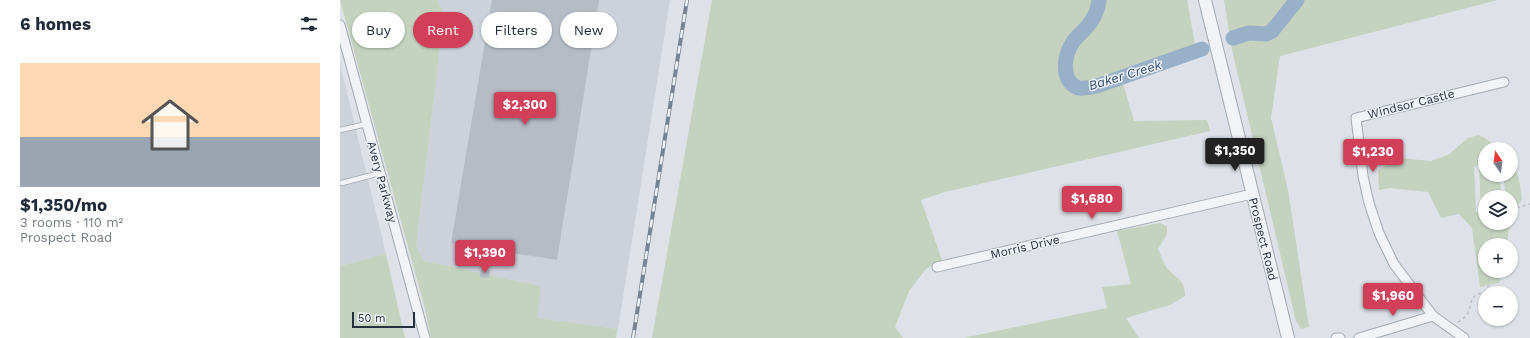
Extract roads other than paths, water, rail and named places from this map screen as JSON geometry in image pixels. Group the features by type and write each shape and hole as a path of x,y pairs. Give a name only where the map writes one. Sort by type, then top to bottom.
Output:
{"street":[{"name":"Prospect Road","path":"1205,0 1288,338"},
{"name":"Avery Parkway","path":"340,25 425,338"},
{"name":"Windsor Castle","path":"1464,338 1433,316 1394,264 1379,233 1369,203 1363,176 1356,118 1504,82"},
{"name":"Morris Drive","path":"937,268 1252,194"},
{"path":"1359,338 1433,316"}],"lane":[{"path":"340,130 367,124"},
{"path":"342,183 380,173"}],"waterway":[{"name":"Baker Creek","path":"1099,0 1092,20 1074,40 1067,54 1065,67 1066,73 1068,79 1078,88 1097,86 1202,49"},
{"name":"Baker Creek","path":"1233,38 1249,33 1266,34 1272,31 1297,0"}],"railway":[{"path":"633,338 687,0"}]}
